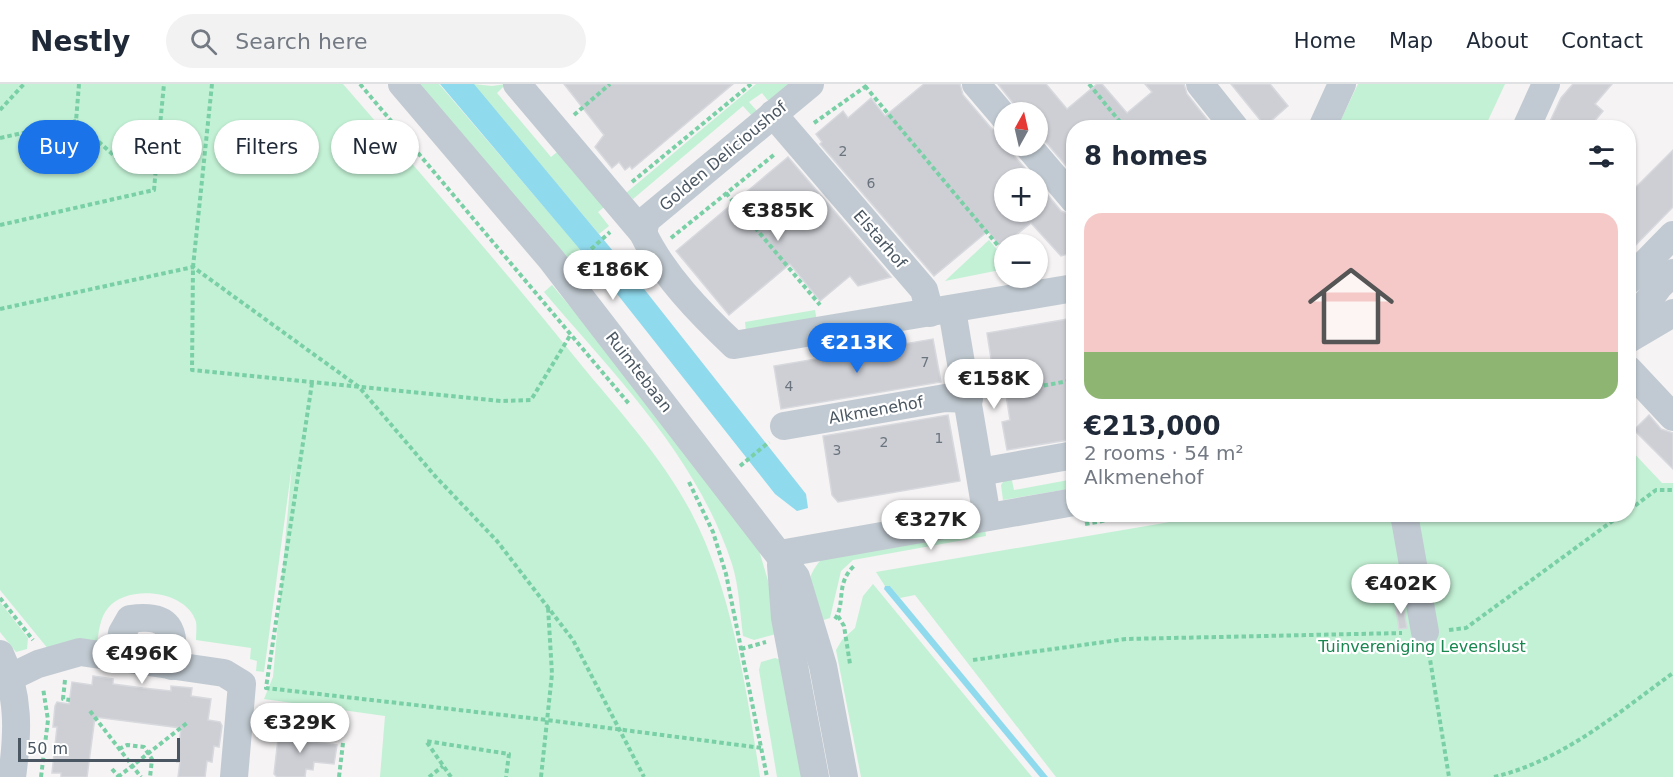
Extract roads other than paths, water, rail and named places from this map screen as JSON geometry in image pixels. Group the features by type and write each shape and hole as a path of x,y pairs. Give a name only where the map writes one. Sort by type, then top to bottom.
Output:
{"street":[{"name":"Ruimtebaan","path":"402,84 551,259 780,554 796,578 814,629 844,777"},
{"path":"518,84 613,198 712,324 734,345 1066,289"},
{"name":"Golden Delicioushof","path":"648,243 646,220 810,84"},
{"path":"976,84 994,105"},
{"path":"1200,84 1229,120"},
{"path":"1326,120 1342,84"},
{"path":"1530,120 1546,84"},
{"name":"Elstarhof","path":"773,114 941,312 969,399 987,517"},
{"path":"1037,156 1066,191"},
{"path":"1636,273 1673,235"},
{"path":"1636,317 1659,286 1673,273"},
{"path":"1636,335 1673,313"},
{"path":"1636,377 1673,417"},
{"name":"Alkmenehof","path":"778,433 945,398 969,399"},
{"path":"980,472 1066,456"},
{"path":"815,777 785,618 780,554 1066,503"},
{"path":"1405,522 1425,632"},
{"path":"118,658 123,633 130,619 145,617 158,619 170,627 174,640 172,666"},
{"path":"12,777 17,745 17,707 5,666 38,664 80,652 224,673 242,684 234,777"}],"water":[{"path":"440,84 474,84 633,275 806,494 808,508 797,511 775,494 610,285"},
{"path":"885,586 890,586 1048,777 1040,777 884,589"}],"park label":[{"name":"Tuinvereniging Levenslust","path":"1422,646"}]}
